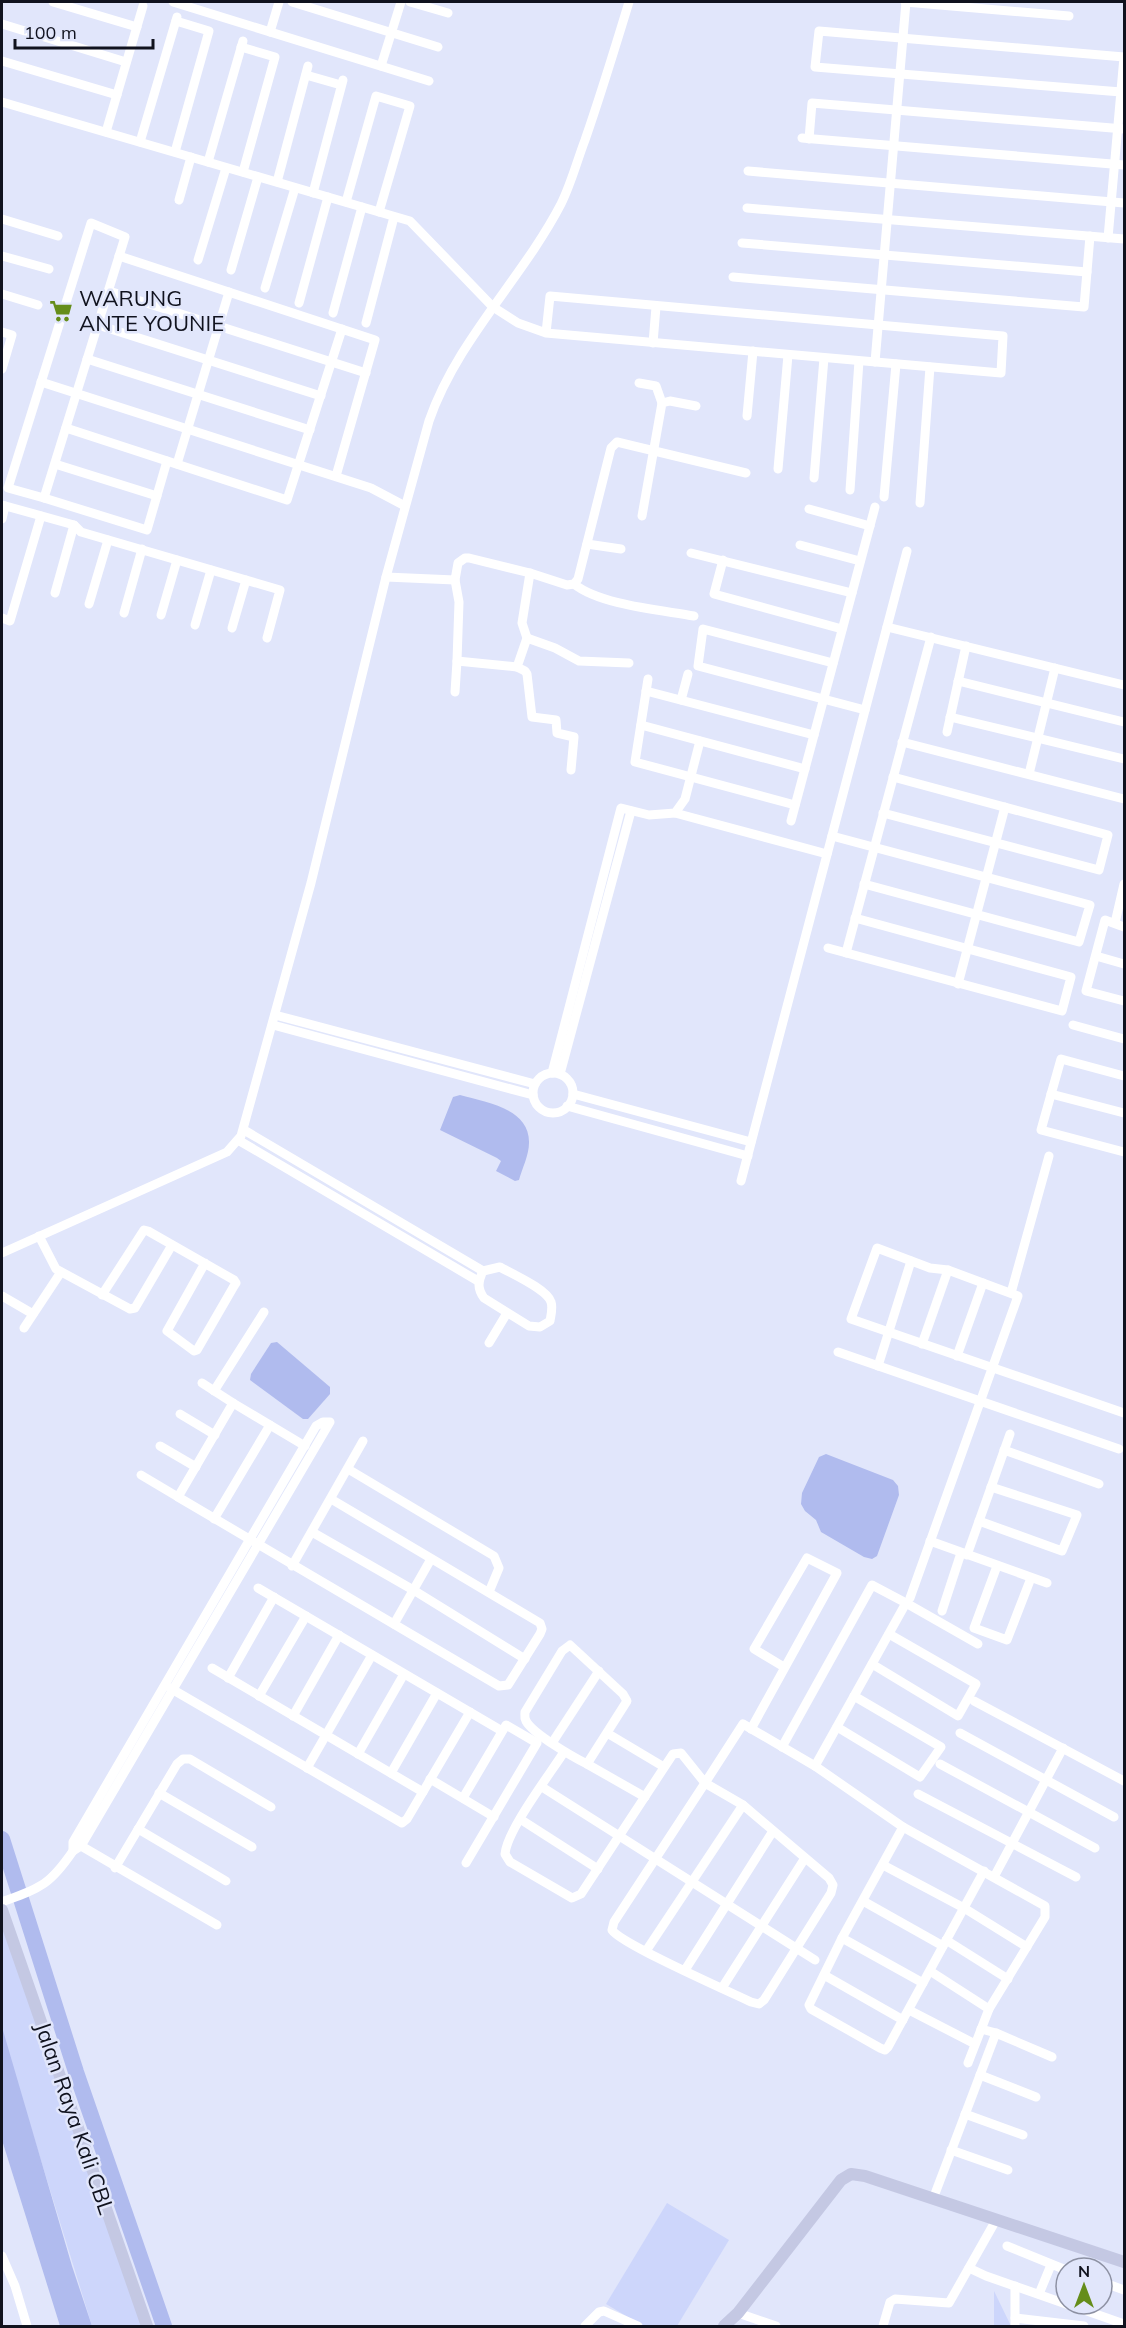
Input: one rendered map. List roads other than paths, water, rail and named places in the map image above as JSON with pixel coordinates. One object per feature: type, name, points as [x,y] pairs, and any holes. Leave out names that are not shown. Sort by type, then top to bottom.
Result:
[{"type":"street","points":[[53,2],[137,27]]},
{"type":"street","points":[[173,2],[429,81]]},
{"type":"street","points":[[270,32],[279,2]]},
{"type":"street","points":[[292,2],[438,47]]},
{"type":"street","points":[[381,66],[401,2]]},
{"type":"street","points":[[410,2],[448,13]]},
{"type":"street","points":[[2,1253],[226,1152],[244,1130],[394,578],[405,506],[435,403],[478,327],[530,256],[562,203],[594,113],[629,2]]},
{"type":"street","points":[[874,362],[906,2],[1069,16]]},
{"type":"street","points":[[106,132],[143,6]]},
{"type":"street","points":[[141,142],[177,18],[209,31],[175,152]]},
{"type":"street","points":[[2,24],[126,62]]},
{"type":"street","points":[[1108,238],[1114,164],[1121,129],[1120,92],[1124,57],[819,31],[815,67],[1120,92]]},
{"type":"street","points":[[208,162],[242,44],[275,57],[243,172]]},
{"type":"street","points":[[2,61],[117,94]]},
{"type":"street","points":[[277,182],[307,71],[342,82],[313,193]]},
{"type":"street","points":[[346,202],[376,96],[410,106],[379,212]]},
{"type":"street","points":[[2,102],[410,221],[493,307],[518,323],[546,333],[1001,373],[1003,336],[550,296],[546,333]]},
{"type":"street","points":[[1121,129],[812,103],[806,138],[1125,165]]},
{"type":"street","points":[[179,200],[191,157]]},
{"type":"street","points":[[198,260],[226,168]]},
{"type":"street","points":[[748,171],[1125,202]]},
{"type":"street","points":[[231,270],[258,177]]},
{"type":"street","points":[[265,288],[295,188]]},
{"type":"street","points":[[299,303],[328,197]]},
{"type":"street","points":[[333,313],[362,207]]},
{"type":"street","points":[[747,207],[1125,239]]},
{"type":"street","points":[[366,323],[394,216]]},
{"type":"street","points":[[2,219],[58,236]]},
{"type":"street","points":[[44,498],[125,237],[91,223],[8,488],[147,530],[167,461]]},
{"type":"street","points":[[734,277],[1084,307],[1090,237]]},
{"type":"street","points":[[742,243],[1087,272]]},
{"type":"street","points":[[2,256],[49,269]]},
{"type":"street","points":[[119,256],[375,340],[336,477]]},
{"type":"street","points":[[109,291],[366,373]]},
{"type":"street","points":[[177,464],[230,292]]},
{"type":"street","points":[[2,294],[38,305]]},
{"type":"street","points":[[653,343],[656,307]]},
{"type":"street","points":[[98,325],[321,396]]},
{"type":"street","points":[[66,428],[287,500],[342,329]]},
{"type":"street","points":[[2,332],[12,334],[2,369]]},
{"type":"street","points":[[747,416],[753,351]]},
{"type":"street","points":[[778,469],[788,354]]},
{"type":"street","points":[[814,478],[824,358]]},
{"type":"street","points":[[87,359],[310,430]]},
{"type":"street","points":[[850,490],[859,361]]},
{"type":"street","points":[[884,497],[896,364]]},
{"type":"street","points":[[920,503],[930,367]]},
{"type":"street","points":[[41,382],[371,488],[405,506]]},
{"type":"street","points":[[639,383],[656,386],[662,403],[642,516]]},
{"type":"street","points":[[662,403],[670,400],[696,406]]},
{"type":"street","points":[[574,584],[578,579],[612,445],[620,442],[655,449],[746,473]]},
{"type":"street","points":[[55,464],[157,496]]},
{"type":"street","points":[[2,519],[3,505],[74,525],[81,532],[280,590],[267,638]]},
{"type":"street","points":[[791,821],[875,507]]},
{"type":"street","points":[[809,509],[870,526]]},
{"type":"street","points":[[2,618],[10,621],[41,516]]},
{"type":"street","points":[[55,593],[74,525]]},
{"type":"street","points":[[89,604],[108,540]]},
{"type":"street","points":[[587,544],[621,549]]},
{"type":"street","points":[[800,544],[860,561]]},
{"type":"street","points":[[124,613],[142,549]]},
{"type":"street","points":[[741,1181],[907,551]]},
{"type":"street","points":[[691,553],[852,593]]},
{"type":"street","points":[[455,692],[459,602],[455,580],[456,567],[465,558],[530,573],[567,585],[574,584],[588,593],[604,598],[694,616]]},
{"type":"street","points":[[161,615],[177,560]]},
{"type":"street","points":[[723,560],[714,594],[842,629]]},
{"type":"street","points":[[195,625],[211,570]]},
{"type":"street","points":[[517,667],[527,638],[522,623],[530,573]]},
{"type":"street","points":[[394,578],[455,580]]},
{"type":"street","points":[[232,628],[246,580]]},
{"type":"street","points":[[887,627],[1125,685]]},
{"type":"street","points":[[832,663],[703,628],[698,666],[865,710]]},
{"type":"street","points":[[846,953],[931,637]]},
{"type":"street","points":[[527,638],[555,648],[579,661],[629,663]]},
{"type":"street","points":[[947,732],[966,646]]},
{"type":"street","points":[[457,662],[517,667],[527,674],[532,717],[556,720],[557,733],[574,737],[572,770]]},
{"type":"street","points":[[1029,774],[1055,668]]},
{"type":"street","points":[[681,700],[688,674]]},
{"type":"street","points":[[648,679],[635,762],[795,805]]},
{"type":"street","points":[[958,681],[1125,722]]},
{"type":"street","points":[[646,691],[814,735]]},
{"type":"street","points":[[950,717],[1125,759]]},
{"type":"street","points":[[641,725],[805,769]]},
{"type":"street","points":[[675,813],[685,800],[700,741]]},
{"type":"street","points":[[902,742],[1125,799]]},
{"type":"street","points":[[883,813],[1099,870],[1108,835],[892,777]]},
{"type":"street","points":[[958,984],[1005,807]]},
{"type":"street","points":[[556,1074],[621,808],[656,815],[675,813],[827,854]]},
{"type":"street","points":[[832,836],[1089,905],[1079,942],[864,884]]},
{"type":"street","points":[[1125,884],[1121,924],[1105,920],[1086,991],[1125,1001]]},
{"type":"street","points":[[828,948],[1062,1011],[1071,977],[855,918]]},
{"type":"street","points":[[1096,956],[1125,964]]},
{"type":"street","points":[[274,1020],[535,1084]]},
{"type":"street","points":[[274,1020],[533,1095]]},
{"type":"street","points":[[1073,1025],[1125,1039]]},
{"type":"street","points":[[1125,1076],[1061,1059],[1041,1130],[1125,1152]]},
{"type":"street","points":[[556,1074],[567,1079],[572,1086],[573,1094],[567,1106],[558,1112],[549,1112],[536,1103],[533,1095],[535,1084],[539,1078],[556,1074]]},
{"type":"street","points":[[573,1094],[751,1142]]},
{"type":"street","points":[[1051,1094],[1125,1113]]},
{"type":"street","points":[[567,1106],[748,1156]]},
{"type":"street","points":[[244,1130],[483,1270],[500,1268],[545,1293],[551,1301],[550,1321],[540,1327],[529,1326],[484,1298],[479,1291],[478,1281],[483,1270]]},
{"type":"street","points":[[238,1140],[478,1281]]},
{"type":"street","points":[[1011,1293],[1049,1156]]},
{"type":"street","points":[[365,1215],[371,1204]]},
{"type":"street","points":[[102,1295],[141,1231],[148,1231],[205,1263],[234,1280],[236,1282],[194,1352],[167,1331],[205,1263]]},
{"type":"street","points":[[39,1236],[56,1269],[130,1309],[135,1308],[172,1245]]},
{"type":"street","points":[[815,1766],[908,1601],[930,1542],[980,1401],[992,1368],[1018,1296],[948,1270],[930,1268],[877,1248],[851,1319],[922,1344],[992,1368],[1125,1413]]},
{"type":"street","points":[[878,1366],[911,1261]]},
{"type":"street","points":[[922,1344],[948,1270]]},
{"type":"street","points":[[24,1328],[61,1272]]},
{"type":"street","points":[[957,1356],[982,1283]]},
{"type":"street","points":[[2,1296],[33,1314]]},
{"type":"street","points":[[214,1391],[264,1311]]},
{"type":"street","points":[[489,1343],[507,1313]]},
{"type":"street","points":[[838,1352],[1119,1449]]},
{"type":"street","points":[[202,1383],[305,1446]]},
{"type":"street","points":[[178,1497],[233,1403]]},
{"type":"street","points":[[180,1414],[215,1435]]},
{"type":"street","points":[[2,1902],[49,1882],[76,1846],[253,1543],[316,1426],[323,1422],[330,1422],[253,1543]]},
{"type":"street","points":[[214,1519],[270,1425]]},
{"type":"street","points":[[942,1611],[979,1521],[1010,1434]]},
{"type":"street","points":[[292,1566],[363,1442]]},
{"type":"street","points":[[160,1446],[196,1467]]},
{"type":"street","points":[[1004,1450],[1099,1484]]},
{"type":"street","points":[[348,1469],[494,1556],[499,1568],[489,1592]]},
{"type":"street","points":[[141,1475],[292,1566],[502,1687],[511,1682],[540,1634],[542,1629],[540,1623],[331,1499]]},
{"type":"street","points":[[979,1521],[1062,1551],[1077,1515],[991,1487]]},
{"type":"street","points":[[312,1532],[415,1591],[525,1659]]},
{"type":"street","points":[[930,1542],[1047,1583]]},
{"type":"street","points":[[751,1729],[837,1573],[807,1558],[754,1649],[784,1666]]},
{"type":"street","points":[[394,1624],[432,1559]]},
{"type":"street","points":[[997,1566],[974,1628],[1007,1640],[1031,1578]]},
{"type":"street","points":[[782,1747],[872,1585],[908,1601],[978,1644]]},
{"type":"street","points":[[258,1588],[502,1731]]},
{"type":"street","points":[[228,1678],[274,1597]]},
{"type":"street","points":[[259,1696],[306,1616]]},
{"type":"street","points":[[872,1664],[958,1716],[976,1684],[889,1634]]},
{"type":"street","points":[[293,1716],[339,1635]]},
{"type":"street","points":[[586,1764],[627,1701],[623,1694],[573,1646],[567,1646],[561,1651],[525,1712],[529,1724],[564,1752],[645,1797]]},
{"type":"street","points":[[306,1768],[372,1655]]},
{"type":"street","points":[[212,1668],[423,1792]]},
{"type":"street","points":[[552,1743],[599,1671]]},
{"type":"street","points":[[358,1754],[404,1674]]},
{"type":"street","points":[[169,1688],[399,1822],[407,1819],[470,1712]]},
{"type":"street","points":[[391,1773],[436,1693]]},
{"type":"street","points":[[837,1727],[920,1777],[941,1747],[854,1696]]},
{"type":"street","points":[[974,1701],[1125,1781]]},
{"type":"street","points":[[564,1752],[520,1820],[505,1850],[506,1858],[510,1862],[572,1898],[581,1894],[664,1767],[673,1754],[678,1752],[705,1783],[743,1804],[829,1878],[833,1888],[761,2003],[755,2004],[618,1937],[612,1930],[614,1922],[705,1783],[743,1724],[815,1766],[903,1827],[1045,1906],[1045,1917],[989,2009],[968,2063]]},
{"type":"street","points":[[463,1798],[506,1725],[537,1743],[466,1863]]},
{"type":"street","points":[[607,1732],[664,1767]]},
{"type":"street","points":[[960,1733],[1114,1817]]},
{"type":"street","points":[[994,1877],[1062,1748]]},
{"type":"street","points":[[115,1868],[177,1764],[186,1758],[271,1807]]},
{"type":"street","points":[[940,1764],[1095,1848]]},
{"type":"street","points":[[430,1779],[494,1816]]},
{"type":"street","points":[[542,1787],[814,1960]]},
{"type":"street","points":[[159,1793],[252,1847]]},
{"type":"street","points":[[918,1794],[1076,1877]]},
{"type":"street","points":[[646,1951],[743,1804]]},
{"type":"street","points":[[520,1820],[598,1869]]},
{"type":"street","points":[[903,1827],[842,1938],[809,2005],[811,2009],[885,2050],[984,1871]]},
{"type":"street","points":[[138,1829],[226,1881]]},
{"type":"street","points":[[685,1970],[773,1831]]},
{"type":"street","points":[[76,1846],[217,1925]]},
{"type":"street","points":[[722,1988],[805,1858]]},
{"type":"street","points":[[883,1865],[964,1908],[1027,1947]]},
{"type":"street","points":[[863,1901],[1008,1978]]},
{"type":"street","name":"Jalan Raya Kali CBL","points":[[2,1910],[147,2326]]},
{"type":"street","points":[[842,1938],[923,1983]]},
{"type":"street","points":[[930,1971],[989,2009]]},
{"type":"street","points":[[824,1975],[903,2020]]},
{"type":"street","points":[[909,2010],[975,2044]]},
{"type":"street","points":[[981,2029],[1052,2057]]},
{"type":"street","points":[[933,2199],[996,2033]]},
{"type":"street","points":[[980,2075],[1036,2097]]},
{"type":"street","points":[[965,2114],[1023,2135]]},
{"type":"street","points":[[951,2150],[1008,2170]]},
{"type":"street","points":[[724,2326],[738,2313],[845,2176],[857,2174],[1125,2262]]},
{"type":"street","points":[[883,2326],[890,2302],[895,2299],[949,2303],[996,2220]]},
{"type":"street","points":[[1007,2246],[1054,2266]]},
{"type":"street","points":[[2,2256],[15,2286],[27,2326]]},
{"type":"street","points":[[1039,2294],[1051,2265]]},
{"type":"street","points":[[969,2268],[1054,2299]]},
{"type":"street","points":[[1015,2286],[1015,2322],[1084,2326]]},
{"type":"street","points":[[585,2326],[599,2312],[604,2311],[638,2326]]},
{"type":"street","points":[[738,2313],[776,2326]]},
{"type":"street","points":[[1102,2316],[1125,2324]]},
{"type":"waterway","points":[[2,1839],[76,2072],[164,2326]]},
{"type":"place","name":"WARUNG ANTE YOUNIE","points":[[61,311]]}]
